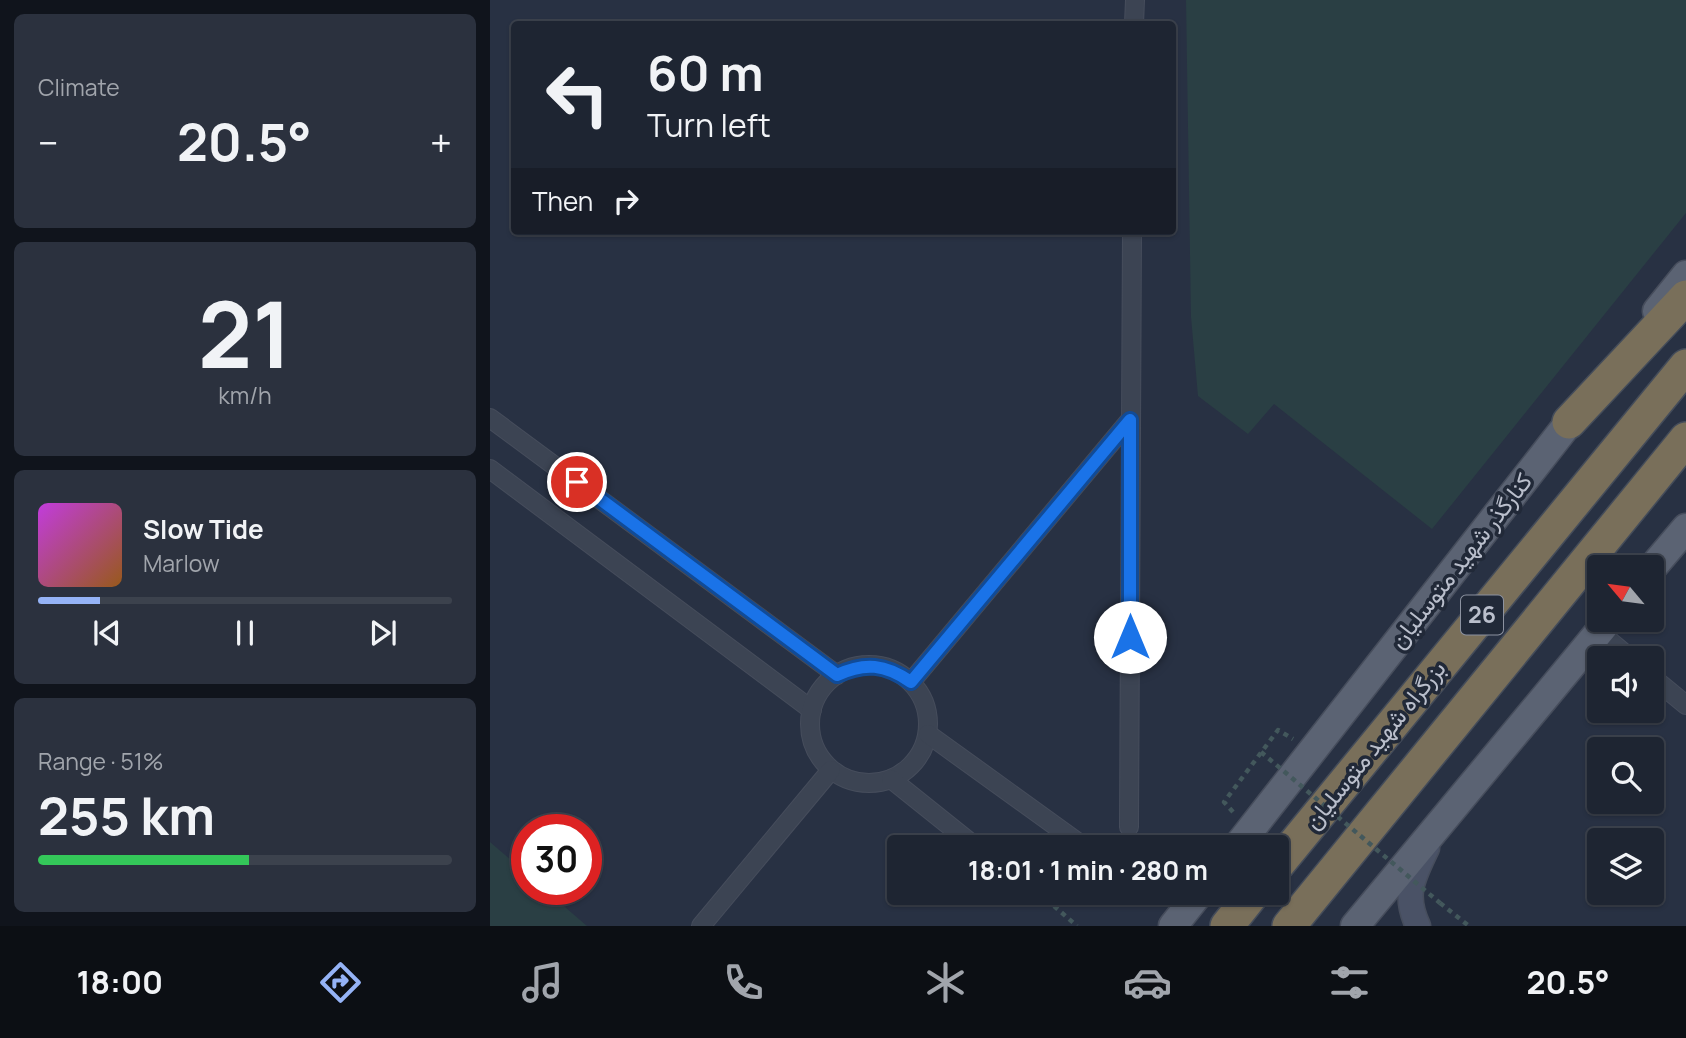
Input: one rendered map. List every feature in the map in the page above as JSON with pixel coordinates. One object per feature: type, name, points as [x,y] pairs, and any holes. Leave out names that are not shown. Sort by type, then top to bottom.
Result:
[{"type":"highway","points":[[1569,422],[1686,297]]},
{"type":"highway","name":"بزرگراه شهید متوسلیان","points":[[1289,851],[1686,366]]},
{"type":"highway","name":"بزرگراه شهید متوسلیان","points":[[1289,926],[1686,439]]},
{"type":"highway","points":[[1227,926],[1244,905]]},
{"type":"main road","name":"کنارگذر شهید متوسلیان","points":[[1246,835],[1686,275]]},
{"type":"main road","points":[[1663,555],[1686,528]]},
{"type":"main road","points":[[1355,926],[1599,632]]},
{"type":"main road","points":[[1418,926],[1410,910],[1410,884],[1438,823]]},
{"type":"main road","points":[[1173,926],[1190,905]]},
{"type":"street","points":[[1134,21],[1135,0]]},
{"type":"street","points":[[1129,827],[1132,235]]},
{"type":"street","points":[[490,418],[837,675]]},
{"type":"street","points":[[911,682],[1130,420]]},
{"type":"street","points":[[490,468],[812,710]]},
{"type":"street","points":[[1609,632],[1620,646]]},
{"type":"street","points":[[875,665],[894,670],[911,682],[922,697],[928,715],[928,734],[921,753],[908,769],[891,779],[875,783],[860,783],[831,770],[813,743],[812,710],[821,691],[837,675],[855,667],[875,665]]},
{"type":"street","points":[[1664,687],[1686,705]]},
{"type":"street","points":[[928,734],[1068,835]]},
{"type":"street","points":[[701,926],[831,770]]},
{"type":"street","points":[[891,779],[961,835]]},
{"type":"path","points":[[1224,802],[1278,730]]},
{"type":"path","points":[[1261,752],[1469,926]]},
{"type":"path","points":[[1053,905],[1077,926]]},
{"type":"green space","points":[[1186,0],[1686,0],[1686,213],[1432,529],[1274,404],[1248,434],[1198,396],[1191,317]]},
{"type":"green space","points":[[490,842],[511,860],[511,905],[563,905],[587,926],[490,926]]},
{"type":"route","points":[[577,482],[837,675],[855,667],[875,665],[894,670],[911,682],[1130,420],[1130,637]]}]
